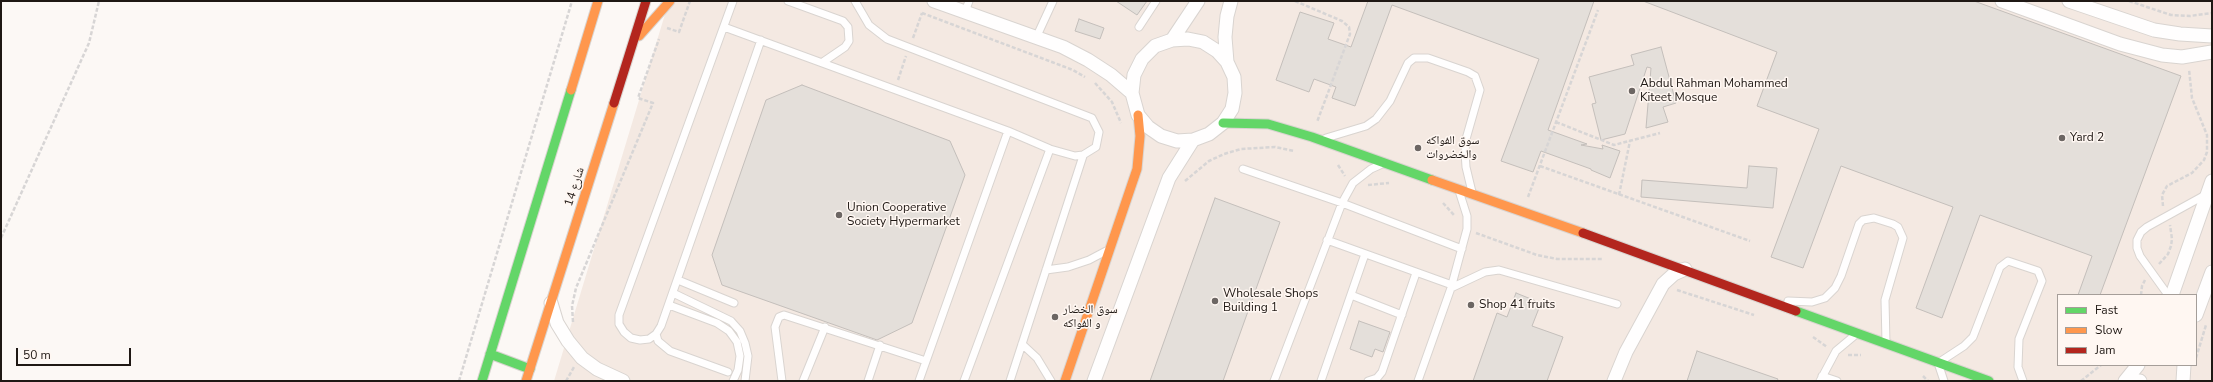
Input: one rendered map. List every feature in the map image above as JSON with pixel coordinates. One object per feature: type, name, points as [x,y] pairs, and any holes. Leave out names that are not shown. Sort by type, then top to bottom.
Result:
[{"type":"street","points":[[482,381],[598,1]]},
{"type":"street","name":"شارع 14","points":[[526,381],[646,1]]},
{"type":"street","points":[[634,41],[670,1]]},
{"type":"street","points":[[934,1],[967,7],[1036,38],[1063,47],[1088,60],[1111,75],[1132,93]]},
{"type":"street","points":[[1172,40],[1198,1]]},
{"type":"street","points":[[1227,62],[1225,37],[1227,16],[1231,1]]},
{"type":"street","points":[[2002,1],[2128,46],[2162,55],[2189,56],[2212,52]]},
{"type":"street","points":[[2068,1],[2154,30],[2180,34],[2212,36]]},
{"type":"street","points":[[1065,381],[1137,169],[1140,136],[1138,115],[1132,93],[1134,75],[1142,59],[1155,46],[1172,40],[1188,38],[1204,42],[1217,50],[1227,62],[1234,77],[1235,93],[1232,109],[1223,123],[1209,134],[1193,140],[1177,141],[1161,136],[1148,127],[1138,115]]},
{"type":"street","points":[[1223,123],[1268,124],[1316,138],[1472,195],[1685,269],[1856,334],[1989,381]]},
{"type":"street","points":[[1094,381],[1169,178],[1193,140]]},
{"type":"street","points":[[2172,294],[2212,181]]},
{"type":"street","points":[[1614,381],[1626,352],[1663,284],[1674,274],[1685,269]]},
{"type":"street","points":[[2202,317],[2212,272]]},
{"type":"street","points":[[551,303],[561,329],[568,342],[582,358],[597,369],[623,381]]},
{"type":"street","points":[[490,354],[530,368]]},
{"type":"street","points":[[2125,381],[2137,366]]},
{"type":"street","points":[[2183,381],[2184,366]]},
{"type":"lane","points":[[733,1],[619,315],[622,328],[631,338],[640,340],[648,339],[656,334],[669,305],[761,40]]},
{"type":"lane","points":[[788,1],[843,21],[848,27],[849,41],[845,47],[823,62]]},
{"type":"lane","points":[[724,27],[1008,131],[1050,149],[1076,156],[1083,156],[1090,152],[1099,139],[1097,124],[1092,118],[887,39],[868,25],[855,1]]},
{"type":"lane","points":[[1036,38],[1053,1]]},
{"type":"lane","points":[[1139,27],[1156,1]]},
{"type":"lane","points":[[1316,138],[1366,126],[1376,119],[1384,111],[1408,63],[1421,56],[1468,72],[1474,76],[1479,83],[1480,90],[1466,138],[1466,167],[1472,195]]},
{"type":"lane","points":[[919,381],[1008,131]]},
{"type":"lane","points":[[964,381],[1050,149]]},
{"type":"lane","points":[[1010,381],[1083,156]]},
{"type":"lane","points":[[1274,381],[1342,203],[1353,183],[1371,169],[1384,163]]},
{"type":"lane","points":[[1243,169],[1342,203],[1462,249]]},
{"type":"lane","points":[[1418,381],[1451,287],[1467,229],[1464,203],[1459,190]]},
{"type":"lane","points":[[2167,294],[2140,256],[2137,248],[2137,240],[2141,232],[2207,194]]},
{"type":"lane","points":[[1768,300],[1812,302],[1824,298],[1835,288],[1841,276],[1859,224],[1868,218],[1893,224],[1898,227],[1903,238],[1885,300],[1886,345]]},
{"type":"lane","points":[[1327,240],[1451,287],[1485,272],[1499,270],[1617,304]]},
{"type":"lane","points":[[1046,270],[1068,267],[1089,260],[1112,246]]},
{"type":"lane","points":[[1321,381],[1365,254]]},
{"type":"lane","points":[[1944,381],[1938,363],[1964,346],[1973,337],[2000,267],[2003,263],[2013,262],[2038,271],[2042,280],[2019,339],[2018,366],[2023,381]]},
{"type":"lane","points":[[1368,381],[1377,378],[1382,372],[1416,273]]},
{"type":"lane","points":[[678,280],[734,303]]},
{"type":"lane","points":[[673,293],[724,318],[740,331],[748,356],[745,381]]},
{"type":"lane","points":[[1351,295],[1402,315]]},
{"type":"lane","points":[[669,305],[717,323],[728,331],[736,342],[740,356],[738,370],[733,381]]},
{"type":"lane","points":[[782,381],[776,327],[779,317],[789,316],[926,361]]},
{"type":"lane","points":[[803,381],[825,327]]},
{"type":"lane","points":[[656,334],[658,341],[670,351],[728,372]]},
{"type":"lane","points":[[1837,381],[1821,378],[1836,351],[1856,334]]},
{"type":"lane","points":[[1022,344],[1036,358],[1051,381]]},
{"type":"lane","points":[[868,381],[880,345]]},
{"type":"path","points":[[1,238],[89,43],[99,1]]},
{"type":"path","points":[[459,381],[572,1]]},
{"type":"path","points":[[664,27],[678,32],[690,1]]},
{"type":"path","points":[[1295,1],[1342,22],[1349,27],[1350,34],[1316,138]]},
{"type":"path","points":[[2129,1],[2171,15],[2190,16],[2212,13]]},
{"type":"path","points":[[1523,212],[1598,10]]},
{"type":"path","points":[[574,324],[572,306],[576,288],[653,103],[638,98],[662,34]]},
{"type":"path","points":[[2141,294],[2142,286],[2151,272],[2164,258],[2171,246],[2172,231],[2162,201],[2163,190],[2171,182],[2192,173],[2204,160],[2207,152],[2207,135],[2192,98],[2189,56]]},
{"type":"path","points":[[1556,122],[1614,145],[1660,133]]},
{"type":"path","points":[[1619,195],[1630,141]]},
{"type":"path","points":[[1180,186],[1195,171],[1209,161],[1224,154],[1241,149],[1275,147],[1300,152]]},
{"type":"path","points":[[1334,161],[1347,179],[1358,185],[1396,183]]},
{"type":"path","points":[[1540,166],[1750,241]]},
{"type":"path","points":[[1439,199],[1467,229],[1538,255],[1557,259],[1610,260]]},
{"type":"path","points":[[1663,284],[1756,316]]},
{"type":"path","points":[[2197,351],[2202,317]]},
{"type":"path","points":[[1808,334],[1836,351],[1849,355],[1867,355]]},
{"type":"path","points":[[566,381],[574,366],[582,358]]},
{"type":"path","points":[[2081,381],[2100,366]]},
{"type":"path","points":[[1919,373],[1928,381]]},
{"type":"shaded area","name":"سوق الفواكه والخضروات","points":[[669,1],[2212,1],[2212,381],[554,381]]},
{"type":"building","points":[[1116,1],[1147,1],[1137,15]]},
{"type":"building","points":[[1368,1],[1594,1],[1548,130],[1587,144],[1581,145],[1603,149],[1602,145],[1620,151],[1610,178],[1591,169],[1541,151],[1533,172],[1501,161],[1539,59],[1392,5],[1355,106],[1332,98],[1336,87],[1314,79],[1309,92],[1276,80],[1300,12],[1334,23],[1328,39],[1351,47]]},
{"type":"building","name":"Yard 2","points":[[1643,1],[1974,1],[2181,76],[2100,294],[2078,294],[2092,256],[1980,215],[1942,318],[1916,308],[1953,207],[1841,166],[1803,268],[1771,257],[1819,129],[1757,106],[1777,52]]},
{"type":"building","points":[[1079,19],[1104,28],[1100,39],[1075,31]]},
{"type":"building","name":"Abdul Rahman Mohammed Kiteet Mosque","points":[[1661,47],[1676,103],[1663,107],[1668,122],[1646,128],[1651,68],[1647,67],[1625,134],[1601,140],[1592,104],[1596,103],[1589,77],[1634,65],[1631,55]]},
{"type":"building","name":"Union Cooperative Society Hypermarket","points":[[802,85],[950,141],[965,175],[912,323],[877,340],[722,285],[712,255],[766,100]]},
{"type":"building","points":[[1749,166],[1777,168],[1773,208],[1641,197],[1642,180],[1747,188]]},
{"type":"building","name":"Wholesale Shops Building 1","points":[[1215,198],[1280,222],[1223,381],[1150,381]]},
{"type":"building","points":[[1516,293],[1541,303],[1532,326],[1563,337],[1547,381],[1473,381],[1497,313],[1507,317]]},
{"type":"building","points":[[1359,321],[1390,332],[1383,352],[1375,349],[1372,357],[1350,349]]},
{"type":"building","points":[[1697,351],[1778,379],[1777,381],[1687,381]]},
{"type":"traffic: fast","points":[[482,381],[571,90]]},
{"type":"traffic: fast","points":[[1223,123],[1268,124],[1312,137],[1432,180]]},
{"type":"traffic: fast","points":[[1796,311],[1989,381]]},
{"type":"traffic: fast","points":[[490,354],[530,369]]},
{"type":"traffic: slow","points":[[571,90],[598,1]]},
{"type":"traffic: slow","points":[[639,36],[670,1]]},
{"type":"traffic: slow","points":[[526,381],[614,103]]},
{"type":"traffic: slow","points":[[1065,381],[1137,169],[1140,136],[1138,115]]},
{"type":"traffic: slow","points":[[1432,180],[1583,233]]},
{"type":"traffic: jam","points":[[614,103],[646,1]]},
{"type":"traffic: jam","points":[[1583,233],[1796,311]]},
{"type":"place","name":"Abdul Rahman Mohammed Kiteet Mosque","points":[[1632,91]]},
{"type":"place","name":"Yard 2","points":[[2062,138]]},
{"type":"place","name":"سوق الفواكه والخضروات","points":[[1418,148]]},
{"type":"place","name":"Union Cooperative Society Hypermarket","points":[[839,215]]},
{"type":"place","name":"Wholesale Shops Building 1","points":[[1215,301]]},
{"type":"place","name":"Shop 41 fruits","points":[[1471,305]]},
{"type":"place","name":"سوق الخضار و الفواكه","points":[[1055,317]]}]
